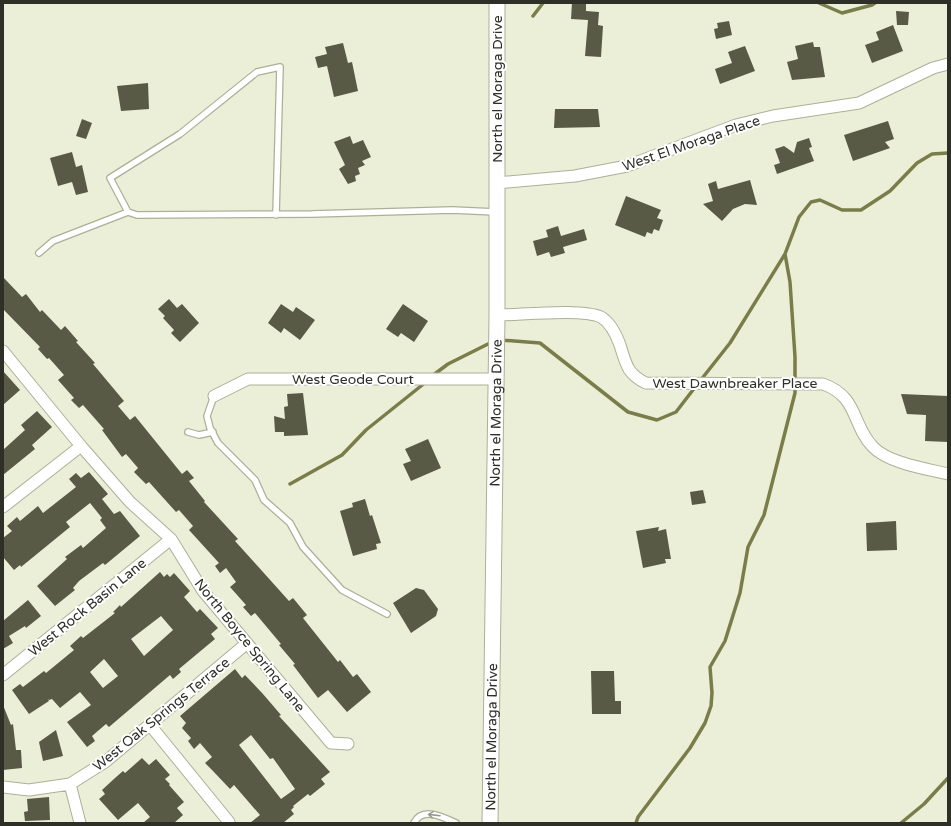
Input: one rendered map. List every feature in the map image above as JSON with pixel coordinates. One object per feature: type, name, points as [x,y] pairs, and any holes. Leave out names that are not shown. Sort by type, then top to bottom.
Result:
[{"type":"street","name":"North el Moraga Drive","points":[[490,823],[496,379],[497,3]]},
{"type":"street","name":"West El Moraga Place","points":[[496,183],[575,176],[627,166],[736,125],[773,116],[859,103],[933,68],[948,64]]},
{"type":"street","name":"West Dawnbreaker Place","points":[[496,315],[573,312],[601,317],[610,325],[617,336],[628,370],[635,378],[646,383],[824,384],[835,388],[844,395],[865,436],[873,448],[886,456],[900,461],[948,474]]},
{"type":"street","name":"North Boyce Spring Lane","points":[[3,351],[81,446],[130,502],[171,539],[203,591],[246,644],[331,743],[348,744]]},
{"type":"street","name":"West Geode Court","points":[[214,396],[248,379],[496,379]]},
{"type":"street","points":[[3,507],[81,446]]},
{"type":"street","name":"West Rock Basin Lane","points":[[3,675],[171,539]]},
{"type":"street","name":"West Oak Springs Terrace","points":[[3,787],[29,790],[70,784],[105,762],[246,644]]},
{"type":"street","points":[[150,725],[230,822]]},
{"type":"street","points":[[70,784],[80,823]]},
{"type":"lane","points":[[128,212],[110,178],[180,134],[257,72],[280,67],[276,214]]},
{"type":"lane","points":[[39,253],[53,242],[128,212],[137,215],[276,214],[452,210],[496,212]]},
{"type":"lane","points":[[214,396],[207,416],[218,443],[255,480],[264,500],[290,523],[303,547],[342,590],[386,614]]},
{"type":"lane","points":[[188,432],[199,435],[213,432]]},
{"type":"lane","points":[[414,823],[416,818],[424,814],[441,816],[456,823]]},
{"type":"building","points":[[572,3],[586,3],[586,11],[599,12],[598,25],[603,26],[601,57],[585,56],[588,20],[571,19]]},
{"type":"building","points":[[896,11],[909,12],[908,25],[897,25]]},
{"type":"building","points":[[729,21],[732,35],[716,39],[714,29],[718,28],[717,23]]},
{"type":"building","points":[[893,25],[903,51],[872,63],[865,45],[879,40],[876,32]]},
{"type":"building","points":[[813,42],[814,47],[820,47],[825,77],[792,80],[787,62],[798,59],[795,46]]},
{"type":"building","points":[[343,43],[348,63],[352,62],[358,91],[334,97],[327,66],[318,68],[315,57],[327,54],[325,47]]},
{"type":"building","points":[[745,46],[755,71],[720,84],[715,69],[732,63],[728,52]]},
{"type":"building","points":[[148,83],[149,109],[121,111],[117,86]]},
{"type":"building","points":[[555,109],[598,109],[600,127],[554,128]]},
{"type":"building","points":[[82,119],[92,123],[86,139],[76,136]]},
{"type":"building","points":[[888,121],[894,139],[885,142],[890,148],[853,161],[844,135]]},
{"type":"building","points":[[350,136],[353,144],[363,140],[371,157],[362,161],[365,165],[358,168],[360,174],[355,176],[356,181],[348,184],[339,169],[345,165],[334,142]]},
{"type":"building","points":[[809,138],[812,147],[809,148],[814,161],[777,174],[774,165],[780,163],[775,149],[784,146],[794,153],[797,142]]},
{"type":"building","points":[[72,152],[76,167],[82,165],[88,192],[76,195],[72,182],[58,186],[50,158]]},
{"type":"building","points":[[750,180],[757,205],[745,204],[733,209],[722,221],[703,204],[713,201],[708,184],[716,181],[718,189]]},
{"type":"building","points":[[626,196],[661,210],[657,218],[663,220],[659,231],[654,229],[652,234],[647,232],[645,237],[615,225]]},
{"type":"building","points":[[558,226],[561,236],[584,229],[587,240],[563,247],[565,253],[551,257],[549,252],[537,256],[533,241],[548,237],[546,230]]},
{"type":"building","points":[[3,277],[22,297],[26,294],[40,312],[42,310],[61,330],[65,326],[78,341],[76,342],[95,363],[93,364],[124,401],[118,406],[130,420],[135,416],[182,474],[187,470],[194,478],[189,481],[205,501],[204,502],[238,539],[235,541],[289,601],[293,598],[307,615],[303,618],[338,662],[340,660],[353,677],[357,674],[371,692],[347,712],[328,690],[318,698],[293,665],[295,664],[279,645],[281,644],[255,613],[251,616],[243,607],[246,605],[230,587],[236,582],[226,568],[220,573],[215,566],[219,563],[189,530],[193,526],[179,510],[176,512],[149,482],[146,484],[134,472],[138,468],[126,454],[122,457],[102,430],[104,429],[83,405],[79,408],[71,400],[74,398],[58,380],[64,375],[49,358],[47,359],[38,349],[40,347],[3,309]]},
{"type":"building","points":[[169,299],[177,308],[182,304],[199,323],[180,342],[171,333],[174,330],[163,318],[165,316],[158,309]]},
{"type":"building","points":[[281,304],[293,312],[296,307],[315,320],[300,340],[284,328],[281,333],[268,323]]},
{"type":"building","points":[[403,304],[428,321],[414,342],[401,333],[398,337],[386,329]]},
{"type":"building","points":[[3,371],[20,390],[3,405]]},
{"type":"building","points":[[303,393],[308,435],[284,436],[284,432],[275,432],[274,416],[285,419],[284,407],[288,406],[287,394]]},
{"type":"building","points":[[901,394],[948,396],[948,442],[925,441],[926,415],[907,414]]},
{"type":"building","points":[[37,411],[52,427],[32,445],[35,449],[3,475],[3,450],[25,430],[21,425]]},
{"type":"building","points":[[428,439],[441,468],[411,481],[403,464],[411,461],[405,449]]},
{"type":"building","points":[[89,472],[108,494],[102,499],[114,514],[120,511],[140,536],[105,565],[103,563],[79,581],[73,588],[75,590],[55,606],[37,586],[67,559],[65,557],[81,545],[83,548],[106,528],[100,520],[102,518],[90,503],[66,522],[70,527],[21,567],[20,565],[14,570],[3,557],[3,538],[12,531],[7,526],[17,517],[20,521],[38,506],[43,513],[76,487],[69,479],[76,473],[81,478]]},
{"type":"building","points":[[703,490],[706,503],[692,505],[690,492]]},
{"type":"building","points":[[365,499],[381,543],[376,544],[377,549],[353,556],[340,511],[353,507],[352,503]]},
{"type":"building","points":[[896,521],[897,550],[867,551],[866,523]]},
{"type":"building","points":[[659,527],[658,531],[666,529],[671,559],[665,559],[666,563],[643,568],[636,531]]},
{"type":"building","points":[[160,572],[164,577],[167,574],[170,577],[174,573],[190,591],[184,597],[197,612],[200,609],[218,628],[211,634],[215,639],[179,669],[181,672],[173,679],[170,675],[109,727],[106,724],[92,736],[95,741],[87,747],[67,722],[91,705],[80,692],[60,708],[52,699],[48,699],[49,701],[29,714],[12,690],[20,684],[23,687],[44,671],[46,673],[74,650],[70,646],[81,636],[83,638],[115,613],[113,612],[120,605],[121,607]],"holes":[[[161,616],[173,630],[144,656],[131,639]],[[104,659],[118,676],[103,688],[90,672]]]},
{"type":"building","points":[[416,588],[424,590],[438,609],[436,616],[411,633],[393,603]]},
{"type":"building","points":[[28,600],[41,616],[26,628],[25,626],[9,636],[13,643],[3,649],[3,621]]},
{"type":"building","points":[[235,669],[242,678],[245,675],[263,694],[281,715],[279,716],[330,772],[321,779],[325,784],[310,796],[308,794],[293,806],[294,807],[291,810],[294,814],[283,823],[250,823],[260,815],[234,785],[230,789],[205,763],[212,757],[200,743],[194,749],[188,741],[191,738],[182,728],[186,723],[180,716]],"holes":[[[251,735],[270,759],[273,758],[295,789],[281,799],[239,745]]]},
{"type":"building","points":[[591,671],[614,671],[615,701],[621,701],[621,714],[592,714]]},
{"type":"building","points":[[3,705],[11,725],[13,724],[16,750],[21,750],[22,768],[3,770]]},
{"type":"building","points":[[56,730],[63,756],[43,761],[39,742]]},
{"type":"building","points":[[142,758],[149,765],[156,759],[170,775],[165,779],[184,802],[177,808],[183,815],[174,823],[143,823],[150,817],[138,803],[118,820],[99,799],[105,794],[102,790],[123,771],[125,773]]},
{"type":"building","points":[[49,797],[50,820],[25,821],[24,812],[28,811],[27,799]]},
{"type":"waterway","points":[[533,16],[543,3]]},
{"type":"waterway","points":[[819,3],[842,13],[875,3]]},
{"type":"waterway","points":[[636,823],[638,817],[690,748],[705,723],[711,706],[712,693],[710,667],[725,641],[740,593],[748,547],[764,515],[795,393],[795,357],[790,282],[785,254],[799,217],[811,202],[820,200],[842,210],[861,210],[890,191],[917,163],[932,154],[948,153]]},
{"type":"waterway","points":[[700,381],[730,343],[785,254]]},
{"type":"waterway","points":[[500,340],[540,343],[628,412],[657,420],[676,412],[696,386]]},
{"type":"waterway","points":[[432,376],[448,364],[492,342]]},
{"type":"waterway","points":[[290,484],[342,455],[366,430],[426,382]]},
{"type":"waterway","points":[[901,823],[924,804],[948,778]]}]
